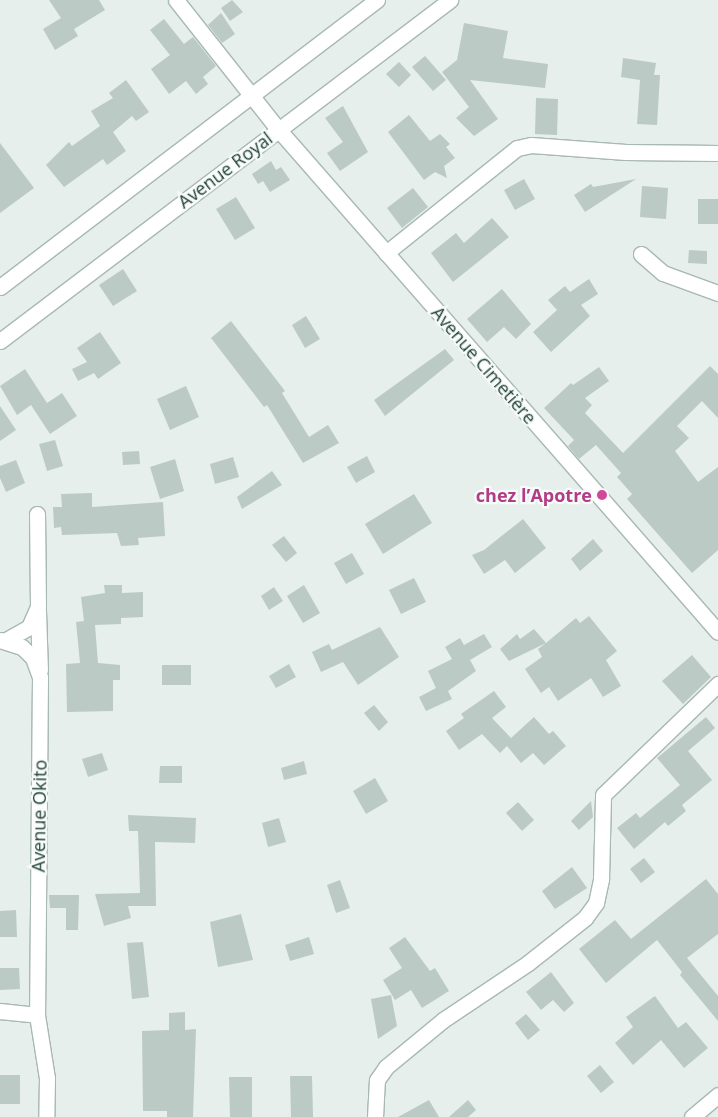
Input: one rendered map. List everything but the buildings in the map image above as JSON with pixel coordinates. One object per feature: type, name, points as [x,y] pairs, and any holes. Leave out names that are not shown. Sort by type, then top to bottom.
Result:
[{"type":"street","name":"Avenue Cimetière","points":[[176,0],[278,129],[718,632]]},
{"type":"street","points":[[0,287],[377,0]]},
{"type":"street","name":"Avenue Royal","points":[[0,341],[450,0]]},
{"type":"street","points":[[386,253],[517,148],[531,145],[626,152],[718,153]]},
{"type":"street","points":[[641,254],[663,274],[718,293]]},
{"type":"street","points":[[37,514],[40,677]]},
{"type":"street","points":[[3,640],[19,635],[29,627],[38,607]]},
{"type":"street","name":"Avenue Okito","points":[[3,640],[22,647],[33,658],[40,677],[37,1015],[47,1078],[46,1117]]},
{"type":"street","points":[[375,1117],[377,1080],[386,1066],[443,1020],[528,963],[585,918],[596,903],[601,879],[603,795],[718,684]]},
{"type":"street","points":[[0,1011],[37,1015]]},
{"type":"street","points":[[692,1117],[718,1095]]},
{"type":"place","name":"chez l’Apotre","points":[[602,495]]}]
